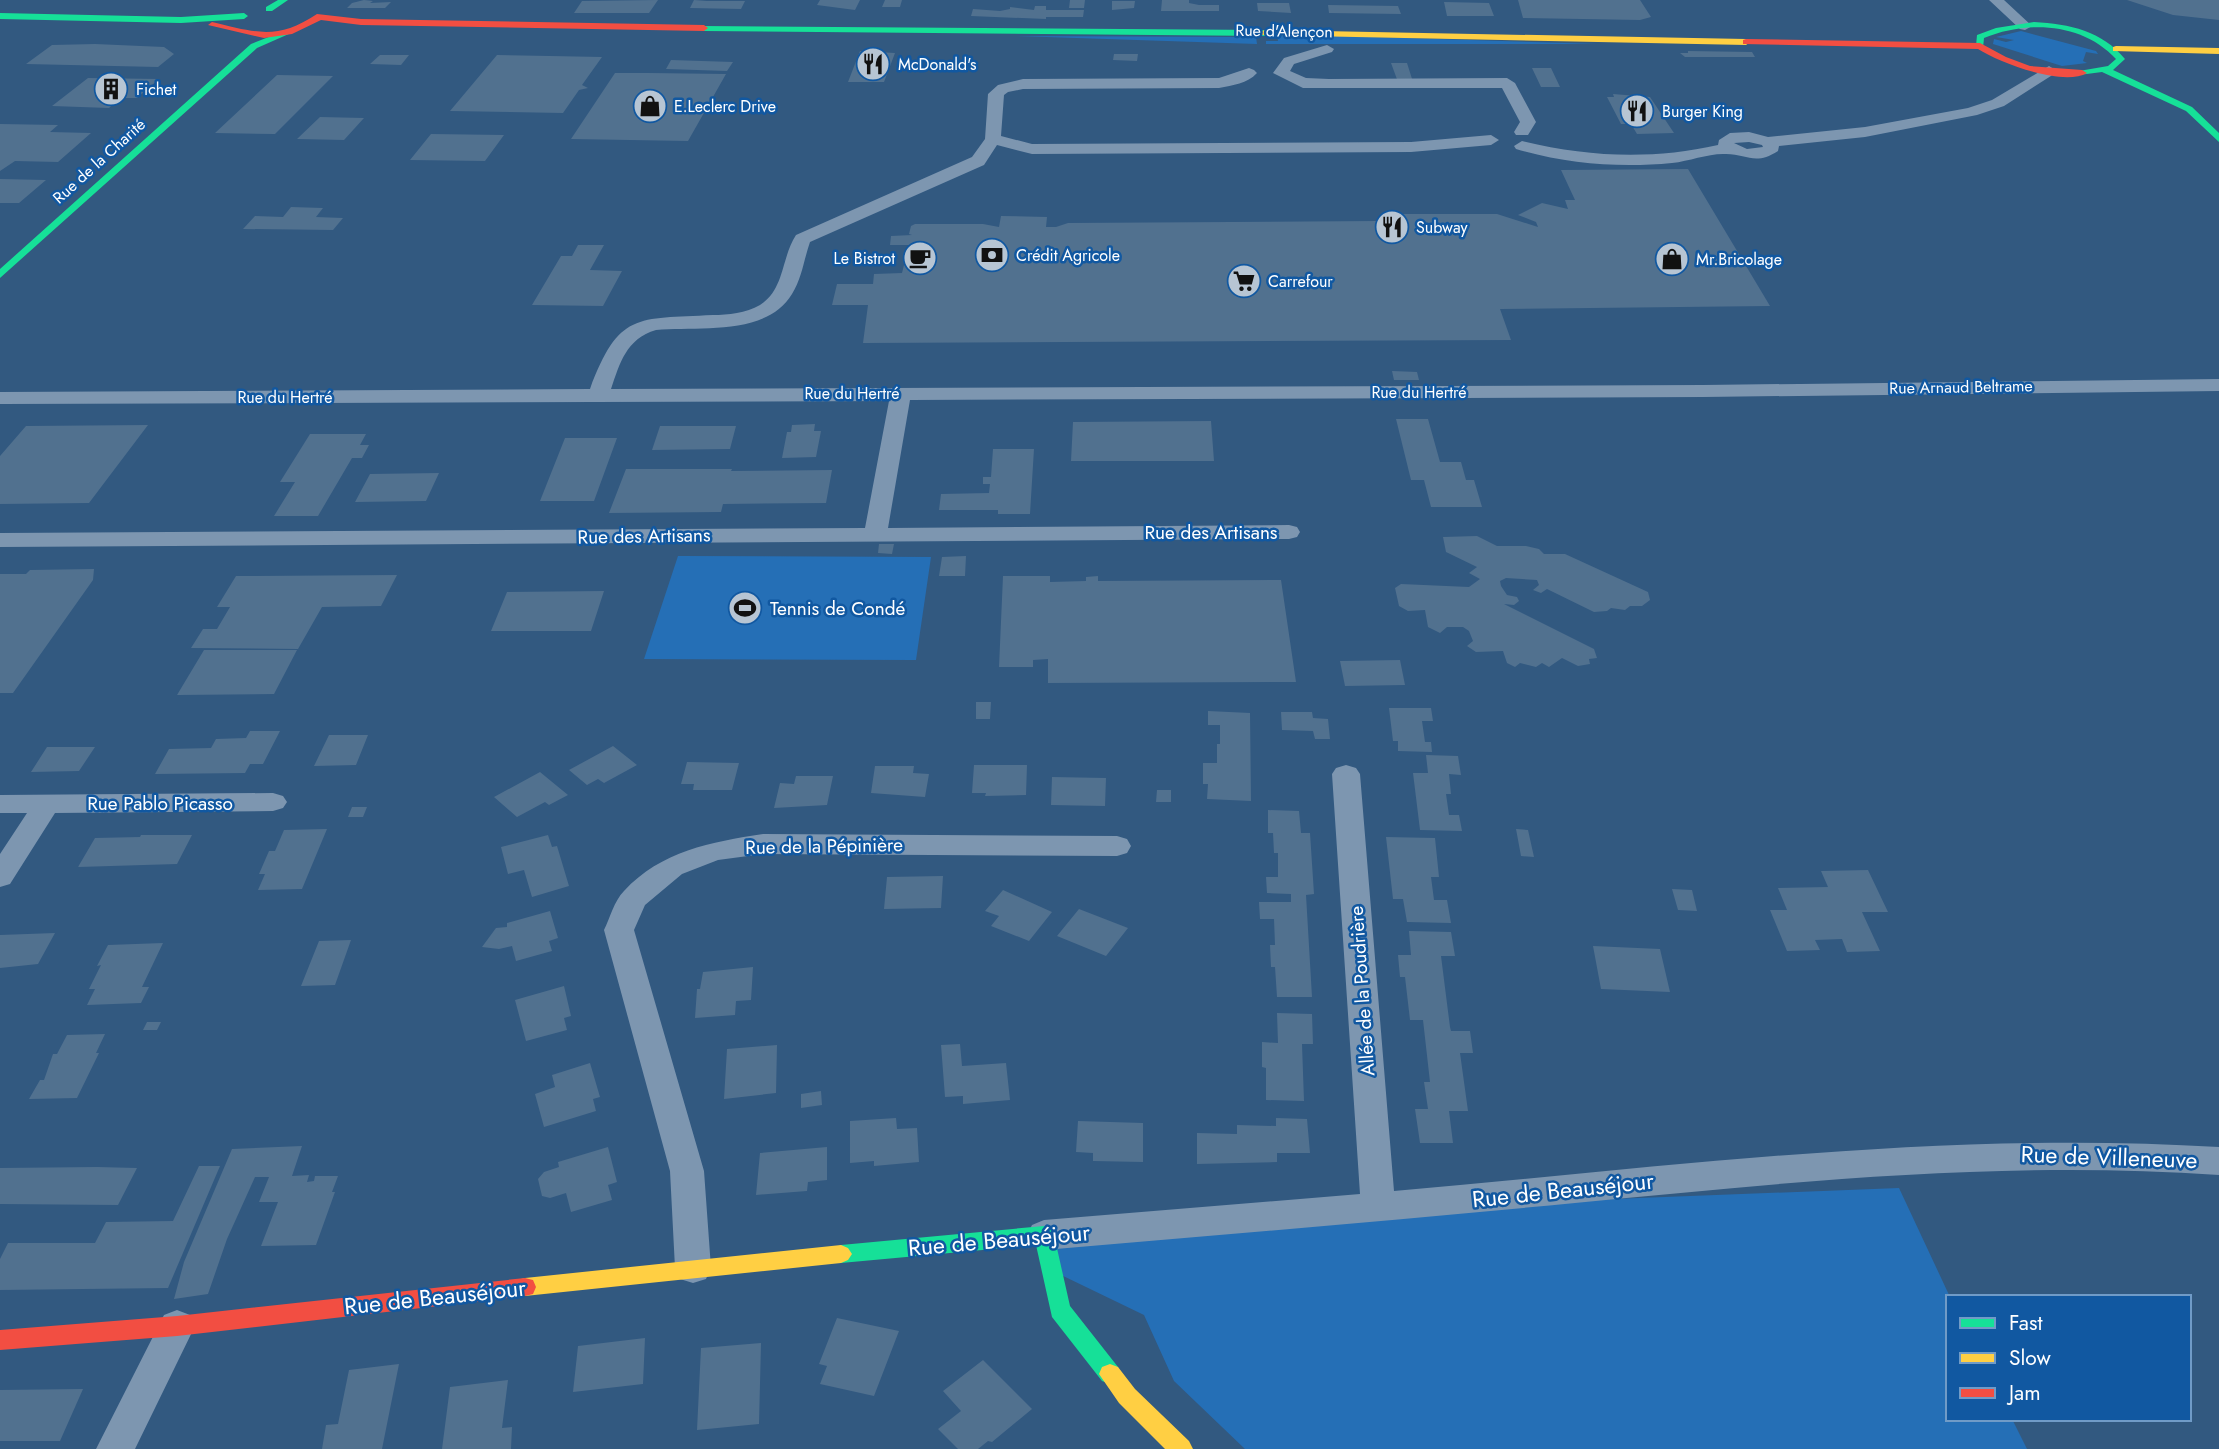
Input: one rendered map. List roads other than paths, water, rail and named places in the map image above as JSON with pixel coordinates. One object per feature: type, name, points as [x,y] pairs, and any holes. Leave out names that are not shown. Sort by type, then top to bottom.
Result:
[{"type":"main road","points":[[232,28],[236,20],[269,9],[284,0]]},
{"type":"main road","name":"Rue d'Alençon","points":[[269,9],[303,9],[317,17],[362,22],[859,30],[1180,31],[1980,46]]},
{"type":"main road","points":[[0,16],[181,20],[244,16]]},
{"type":"main road","points":[[294,31],[316,21],[317,17]]},
{"type":"main road","points":[[181,20],[232,28],[251,41]]},
{"type":"main road","name":"Rue d'Alençon","points":[[251,41],[294,31],[362,22]]},
{"type":"main road","points":[[2116,49],[2121,55],[2120,62],[2105,70],[2075,73],[2049,71],[2015,64],[1989,54],[1980,46],[1980,37],[1990,30],[2025,26],[2082,33],[2116,49],[2219,51]]},
{"type":"main road","name":"Rue d'Alençon","points":[[859,30],[1140,44],[1326,49],[1570,49],[1709,41]]},
{"type":"main road","name":"Rue de la Charité","points":[[0,275],[251,41]]},
{"type":"main road","points":[[2105,70],[2189,109],[2219,139]]},
{"type":"main road","points":[[1044,1236],[1060,1310],[1127,1396],[1181,1449]]},
{"type":"main road","name":"Rue de Beauséjour","points":[[0,1340],[177,1326],[693,1268],[1044,1236]]},
{"type":"street","points":[[1996,0],[2025,26]]},
{"type":"street","points":[[1326,49],[1289,61],[1281,73],[1303,82],[1329,84],[1507,83],[1528,122],[1522,139]]},
{"type":"street","points":[[2011,95],[2015,64]]},
{"type":"street","points":[[991,144],[1032,149],[1411,147],[1491,140],[1490,135],[1498,131],[1522,139],[1552,156],[1669,159],[1729,148],[1726,146],[1726,140],[1735,137],[1756,138],[1768,142],[1865,132],[1942,119],[1998,103],[2049,71]]},
{"type":"street","points":[[598,396],[622,340],[634,331],[660,324],[729,320],[760,311],[783,294],[802,239],[978,161],[991,144],[996,94],[1009,86],[1219,83],[1249,73]]},
{"type":"street","name":"Rue Arnaud Beltrame","points":[[1703,391],[2219,384]]},
{"type":"street","name":"Rue du Hertré","points":[[0,398],[1703,391]]},
{"type":"street","points":[[876,534],[901,393]]},
{"type":"street","name":"Rue des Artisans","points":[[0,540],[1289,532]]},
{"type":"street","name":"Allée de la Poudrière","points":[[1346,774],[1378,1208]]},
{"type":"street","name":"Rue Pablo Picasso","points":[[0,804],[273,802]]},
{"type":"street","points":[[0,877],[47,804]]},
{"type":"street","name":"Rue de la Pépinière","points":[[693,1268],[687,1171],[619,930],[633,899],[672,867],[714,851],[763,844],[1117,845]]},
{"type":"street","name":"Rue de Beauséjour","points":[[1044,1236],[1378,1208],[1800,1167],[1999,1155]]},
{"type":"street","name":"Rue de Villeneuve","points":[[1999,1155],[2219,1161]]},
{"type":"street","points":[[115,1449],[177,1326]]},
{"type":"place","name":"McDonald's","points":[[873,64]]},
{"type":"place","name":"Fichet","points":[[111,89]]},
{"type":"place","name":"E.Leclerc Drive","points":[[650,106]]},
{"type":"place","name":"Burger King","points":[[1637,111]]},
{"type":"place","name":"Subway","points":[[1392,227]]},
{"type":"place","name":"Crédit Agricole","points":[[992,255]]},
{"type":"place","name":"Le Bistrot","points":[[920,258]]},
{"type":"place","name":"Mr.Bricolage","points":[[1672,259]]},
{"type":"place","name":"Carrefour","points":[[1244,281]]},
{"type":"place","name":"Tennis de Condé","points":[[745,608]]}]
